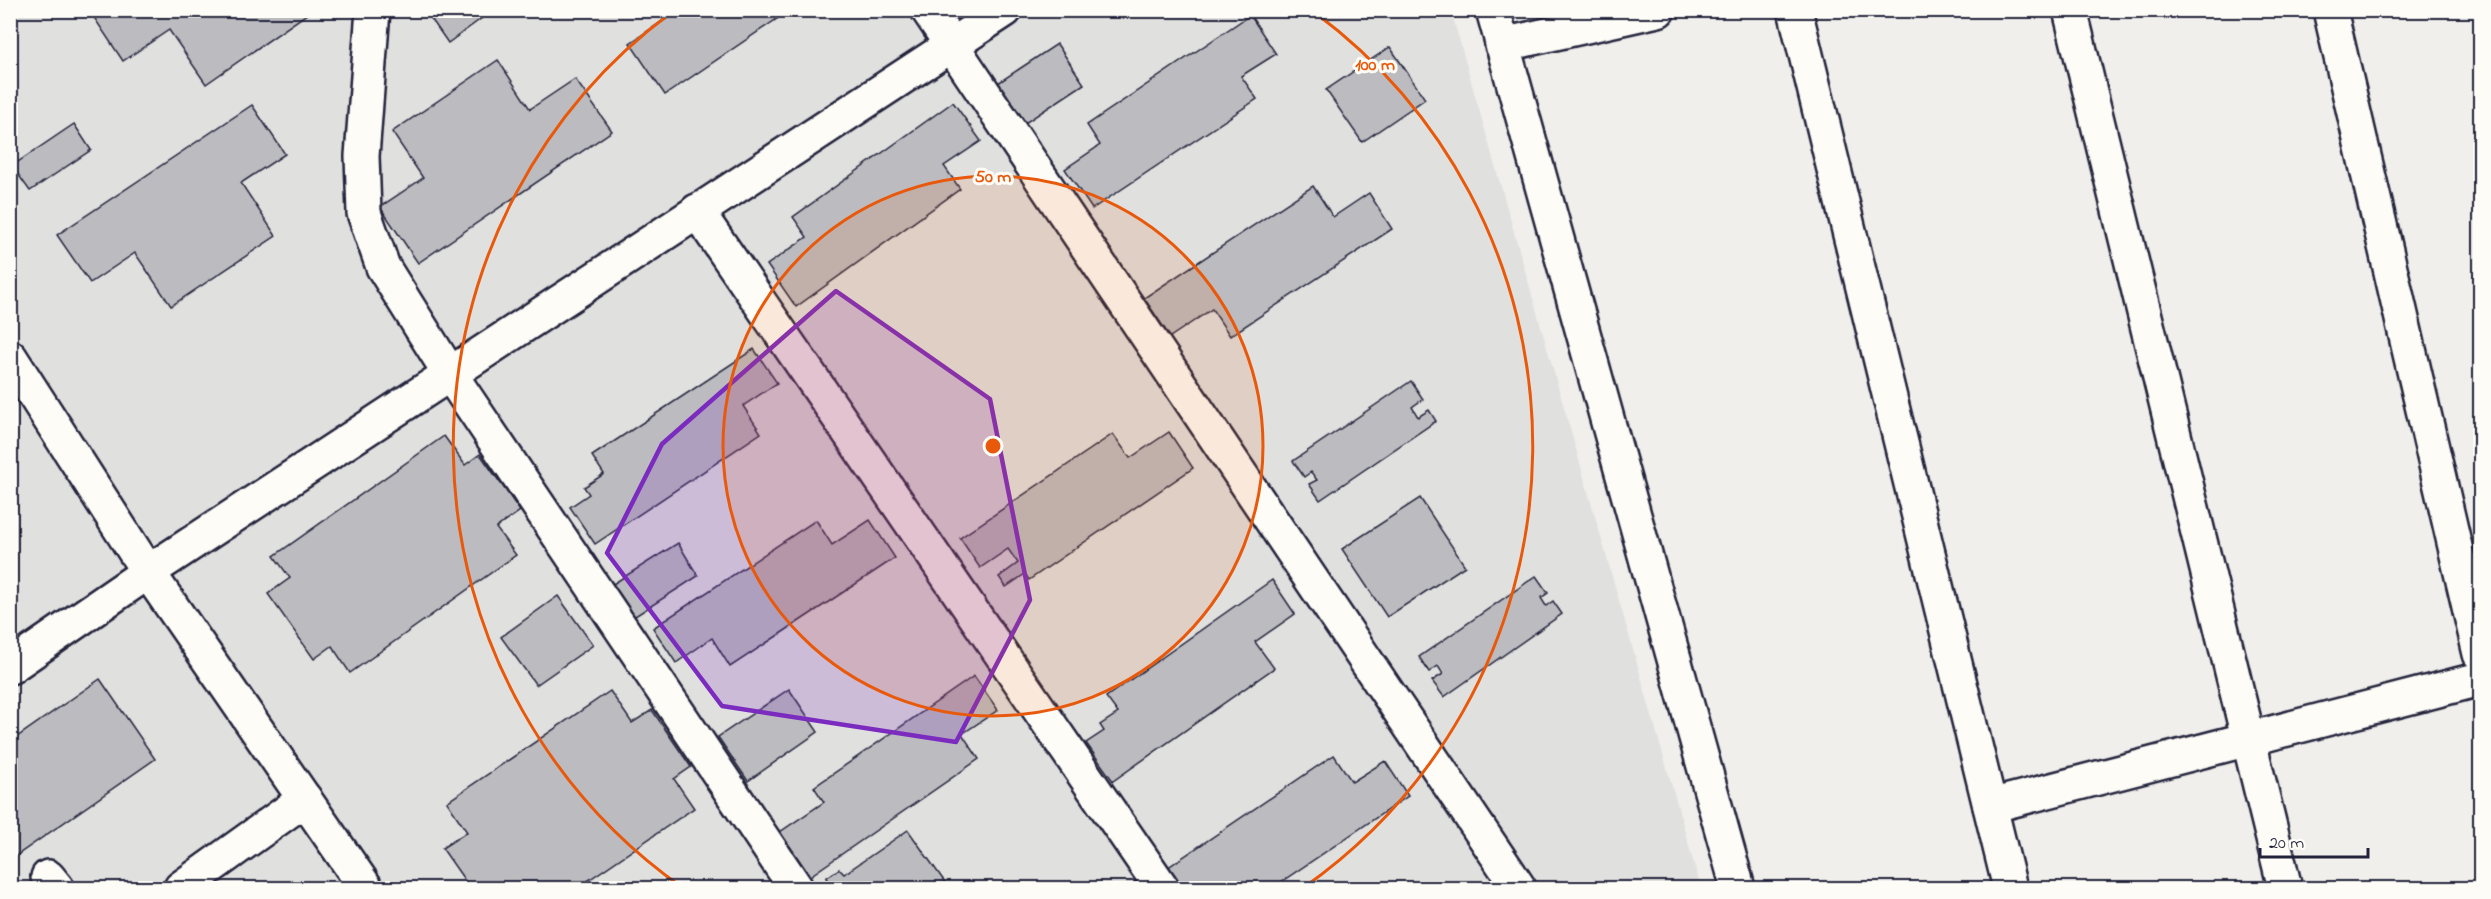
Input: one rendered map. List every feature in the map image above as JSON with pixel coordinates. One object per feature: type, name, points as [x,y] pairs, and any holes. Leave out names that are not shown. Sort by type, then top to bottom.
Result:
[{"type":"street","points":[[373,10],[362,156],[364,213],[383,267],[450,374],[796,888]]},
{"type":"street","points":[[928,10],[1519,888]]},
{"type":"street","points":[[10,667],[148,572],[951,43],[1005,10]]},
{"type":"street","points":[[1493,10],[1738,888]]},
{"type":"street","points":[[1502,45],[1658,10]]},
{"type":"street","points":[[1795,10],[2010,888]]},
{"type":"street","points":[[2070,10],[2285,888]]},
{"type":"street","points":[[2330,10],[2481,654]]},
{"type":"street","points":[[697,211],[1162,888]]},
{"type":"street","points":[[10,357],[148,572],[366,888]]},
{"type":"street","points":[[1990,806],[2481,680]]},
{"type":"street","points":[[181,888],[305,799]]},
{"type":"highlighted area","points":[[836,291],[990,399],[1030,600],[956,742],[722,706],[607,553],[662,444]]},
{"type":"shaded area","points":[[10,11],[1451,11],[1701,888],[11,888]]},
{"type":"building","points":[[101,10],[311,11],[206,84],[169,30],[123,61],[93,16]]},
{"type":"building","points":[[425,10],[493,10],[448,43]]},
{"type":"building","points":[[669,10],[790,10],[665,95],[630,43],[672,15]]},
{"type":"building","points":[[1250,15],[1276,54],[1241,76],[1257,99],[1092,209],[1065,169],[1100,145],[1087,125]]},
{"type":"building","points":[[1057,44],[1084,84],[1019,127],[992,87]]},
{"type":"building","points":[[1390,47],[1425,99],[1362,142],[1326,90]]},
{"type":"building","points":[[498,60],[530,109],[575,79],[612,131],[418,263],[380,207],[423,178],[392,132]]},
{"type":"building","points":[[953,102],[981,141],[944,166],[960,189],[796,307],[767,265],[807,237],[793,217]]},
{"type":"building","points":[[252,105],[285,154],[241,183],[276,236],[171,306],[135,253],[90,283],[57,235]]},
{"type":"building","points":[[74,124],[91,150],[30,191],[12,166]]},
{"type":"building","points":[[1313,186],[1333,217],[1369,193],[1392,229],[1230,336],[1212,309],[1170,337],[1144,298]]},
{"type":"building","points":[[754,349],[777,383],[743,406],[761,433],[595,544],[570,507],[589,494],[584,487],[604,474],[592,456]]},
{"type":"building","points":[[1411,381],[1423,399],[1412,407],[1418,417],[1429,410],[1436,421],[1320,500],[1309,484],[1317,480],[1311,472],[1304,477],[1293,461]]},
{"type":"building","points":[[1169,432],[1193,468],[1029,580],[1025,574],[1006,587],[999,577],[1018,563],[1008,549],[980,568],[960,538],[1113,434],[1130,458]]},
{"type":"building","points":[[444,436],[465,465],[480,454],[520,511],[496,528],[516,555],[350,673],[332,646],[314,659],[268,594],[290,578],[274,556]]},
{"type":"building","points":[[1420,498],[1465,566],[1387,617],[1342,549]]},
{"type":"building","points":[[816,520],[832,545],[870,520],[895,558],[730,667],[712,638],[676,663],[653,628]]},
{"type":"building","points":[[678,543],[698,576],[629,620],[608,587]]},
{"type":"building","points":[[1536,576],[1548,593],[1541,598],[1546,606],[1553,601],[1562,614],[1444,697],[1432,681],[1443,674],[1438,666],[1429,672],[1419,657]]},
{"type":"building","points":[[1272,580],[1295,614],[1255,642],[1274,668],[1113,781],[1086,743],[1104,731],[1100,725],[1118,713],[1106,697]]},
{"type":"building","points":[[558,596],[593,645],[536,685],[501,637]]},
{"type":"building","points":[[974,676],[998,710],[962,734],[979,759],[810,876],[780,832],[824,802],[814,787]]},
{"type":"building","points":[[100,679],[155,759],[10,860],[10,742]]},
{"type":"building","points":[[789,689],[818,732],[748,781],[718,737]]},
{"type":"building","points":[[610,691],[632,723],[652,710],[691,767],[674,779],[694,808],[577,888],[470,888],[442,848],[467,832],[447,802]]},
{"type":"building","points":[[1334,755],[1352,782],[1385,761],[1408,796],[1272,888],[1234,888],[1228,879],[1215,888],[1181,888],[1167,868]]},
{"type":"building","points":[[908,830],[949,888],[834,888],[826,878],[839,869],[844,874]]}]
